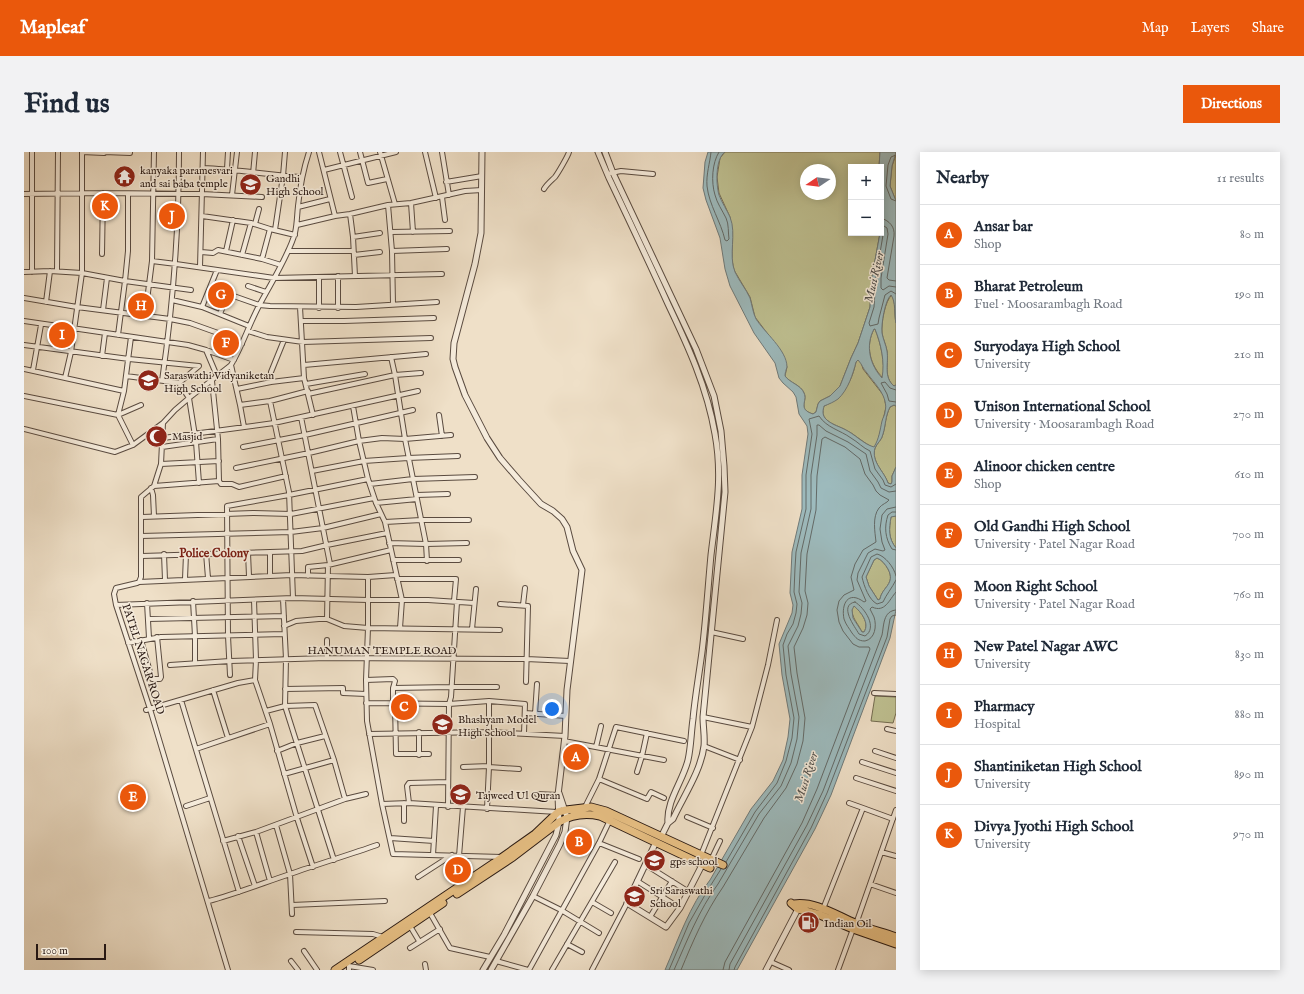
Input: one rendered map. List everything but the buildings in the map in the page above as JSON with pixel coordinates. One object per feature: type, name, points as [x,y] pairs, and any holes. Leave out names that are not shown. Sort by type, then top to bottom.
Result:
[{"type":"main road","points":[[347,969],[513,857],[559,822],[566,813],[585,808],[596,808],[615,814],[702,865],[710,868]]},
{"type":"main road","points":[[335,970],[535,834],[558,812],[593,815],[610,820],[722,865]]},
{"type":"main road","points":[[796,905],[821,912],[896,944]]},
{"type":"main road","points":[[855,926],[896,937]]},
{"type":"street","points":[[32,152],[32,272]]},
{"type":"street","points":[[57,272],[58,152]]},
{"type":"street","points":[[65,378],[75,330],[82,273],[82,152],[130,154],[130,152]]},
{"type":"street","points":[[145,316],[152,261],[154,152]]},
{"type":"street","points":[[162,381],[176,264],[179,194],[178,152]]},
{"type":"street","points":[[200,267],[203,152]]},
{"type":"street","points":[[228,152],[228,169]]},
{"type":"street","points":[[232,195],[236,152]]},
{"type":"street","points":[[251,196],[255,152]]},
{"type":"street","points":[[262,259],[273,230],[283,176],[285,152]]},
{"type":"street","points":[[24,428],[113,452],[133,445],[163,423],[189,398],[231,365],[259,305],[281,265],[295,235],[302,177],[309,152]]},
{"type":"street","points":[[318,152],[335,216]]},
{"type":"street","points":[[340,152],[352,197]]},
{"type":"street","points":[[360,152],[368,183],[387,179]]},
{"type":"street","points":[[324,170],[362,161],[380,154],[396,152]]},
{"type":"street","points":[[425,152],[436,198]]},
{"type":"street","points":[[442,152],[449,195]]},
{"type":"street","points":[[482,152],[481,233],[479,248],[454,343],[453,359],[465,395],[493,448],[541,504],[553,511],[562,520],[567,527],[573,551],[582,570],[567,690],[559,794],[559,822],[556,835],[504,934],[483,970]]},
{"type":"street","points":[[544,189],[554,178],[569,152]]},
{"type":"street","points":[[592,970],[637,881],[668,824],[673,819],[700,764],[704,746],[703,717],[725,492],[721,431],[714,396],[696,349],[610,173],[598,152]]},
{"type":"street","points":[[604,152],[610,173],[699,373],[707,398],[715,434],[718,462],[718,505],[711,554],[703,644],[692,721],[689,758],[686,770],[671,804],[668,824]]},
{"type":"street","points":[[380,154],[395,204]]},
{"type":"street","points":[[203,168],[228,169],[302,177]]},
{"type":"street","points":[[610,173],[620,171],[653,174]]},
{"type":"street","points":[[446,182],[482,176]]},
{"type":"street","points":[[297,225],[388,205],[411,203],[482,190]]},
{"type":"street","points":[[102,254],[103,193]]},
{"type":"street","points":[[24,194],[202,194],[262,197]]},
{"type":"street","points":[[118,335],[128,251],[128,194]]},
{"type":"street","points":[[442,197],[444,220]]},
{"type":"street","points":[[298,207],[330,199]]},
{"type":"street","points":[[411,203],[413,232]]},
{"type":"street","points":[[388,205],[392,251],[393,304]]},
{"type":"street","points":[[242,255],[258,209]]},
{"type":"street","points":[[350,214],[355,276]]},
{"type":"street","points":[[202,216],[253,224],[295,235]]},
{"type":"street","points":[[226,251],[233,220]]},
{"type":"street","points":[[390,232],[450,231]]},
{"type":"street","points":[[353,237],[380,233]]},
{"type":"street","points":[[392,251],[446,249]]},
{"type":"street","points":[[201,252],[213,253],[218,250],[226,251],[281,265]]},
{"type":"street","points":[[288,251],[354,253],[380,252]]},
{"type":"street","points":[[152,261],[274,278],[442,274]]},
{"type":"street","points":[[202,307],[217,270]]},
{"type":"street","points":[[46,302],[50,271]]},
{"type":"street","points":[[24,272],[50,271],[82,273],[148,285],[191,290]]},
{"type":"street","points":[[338,276],[338,308]]},
{"type":"street","points":[[319,277],[319,308]]},
{"type":"street","points":[[103,310],[107,278]]},
{"type":"street","points":[[248,286],[266,292]]},
{"type":"street","points":[[220,314],[228,294],[259,305],[319,308],[437,302]]},
{"type":"street","points":[[24,298],[190,323],[218,333],[242,344]]},
{"type":"street","points":[[172,300],[202,307],[220,314],[266,337],[284,340],[303,342],[431,338]]},
{"type":"street","points":[[300,307],[304,378],[313,415]]},
{"type":"street","points":[[301,321],[344,322],[434,318]]},
{"type":"street","points":[[24,321],[75,330],[188,345],[234,360]]},
{"type":"street","points":[[33,370],[41,324]]},
{"type":"street","points":[[102,356],[105,334]]},
{"type":"street","points":[[131,337],[124,391],[118,415],[133,445]]},
{"type":"street","points":[[271,372],[284,340]]},
{"type":"street","points":[[24,345],[129,360],[199,366],[179,383],[126,376]]},
{"type":"street","points":[[206,350],[217,376]]},
{"type":"street","points":[[304,365],[426,354]]},
{"type":"street","points":[[391,357],[396,376],[408,458],[426,544],[427,561]]},
{"type":"street","points":[[231,365],[244,427]]},
{"type":"street","points":[[24,369],[124,391]]},
{"type":"street","points":[[240,405],[270,401],[396,376],[421,373]]},
{"type":"street","points":[[306,384],[365,374]]},
{"type":"street","points":[[237,389],[271,382],[304,378]]},
{"type":"street","points":[[212,381],[218,439],[219,481]]},
{"type":"street","points":[[179,383],[189,398],[196,442],[200,483]]},
{"type":"street","points":[[163,438],[274,423],[418,391]]},
{"type":"street","points":[[24,396],[118,415],[141,405]]},
{"type":"street","points":[[270,401],[289,495],[291,514],[293,598]]},
{"type":"street","points":[[353,406],[359,441],[369,481],[374,498],[385,522],[402,600],[400,628]]},
{"type":"street","points":[[243,447],[278,441],[413,410]]},
{"type":"street","points":[[439,414],[442,436]]},
{"type":"street","points":[[301,417],[327,545],[329,564],[327,576],[327,619]]},
{"type":"street","points":[[163,423],[161,464],[152,487],[141,497],[142,556],[139,582],[292,575],[456,579],[456,629],[452,687],[449,704],[448,807]]},
{"type":"street","points":[[236,468],[359,441],[382,438],[451,435]]},
{"type":"street","points":[[162,447],[218,439]]},
{"type":"street","points":[[312,471],[364,461],[458,456]]},
{"type":"street","points":[[161,464],[219,461]]},
{"type":"street","points":[[152,487],[219,481],[221,484],[232,484],[239,487],[286,476]]},
{"type":"street","points":[[230,675],[228,636],[228,553],[226,533],[227,506],[369,481],[475,477]]},
{"type":"street","points":[[152,487],[154,516]]},
{"type":"street","points":[[376,503],[448,494]]},
{"type":"street","points":[[142,516],[253,513],[291,514],[374,498]]},
{"type":"street","points":[[141,536],[291,532],[323,528],[381,514]]},
{"type":"street","points":[[385,522],[469,520]]},
{"type":"street","points":[[142,556],[164,554],[292,552],[387,533]]},
{"type":"street","points":[[389,543],[467,543]]},
{"type":"street","points":[[308,576],[308,567],[329,564],[391,550]]},
{"type":"street","points":[[270,552],[270,576]]},
{"type":"street","points":[[206,553],[208,578]]},
{"type":"street","points":[[248,553],[249,576]]},
{"type":"street","points":[[164,554],[164,580]]},
{"type":"street","points":[[185,580],[186,554]]},
{"type":"street","points":[[393,560],[459,560]]},
{"type":"street","points":[[368,577],[366,703],[369,734],[393,854],[502,857]]},
{"type":"street","name":"PATEL NAGAR ROAD","points":[[139,582],[116,588],[114,594],[116,605],[228,970]]},
{"type":"street","points":[[523,605],[525,588]]},
{"type":"street","points":[[472,629],[476,589]]},
{"type":"street","points":[[116,605],[293,598],[474,603]]},
{"type":"street","points":[[282,599],[286,660],[285,706],[334,860]]},
{"type":"street","points":[[254,600],[256,660],[255,680],[266,711],[313,867]]},
{"type":"street","points":[[193,601],[195,663]]},
{"type":"street","points":[[147,603],[149,638]]},
{"type":"street","points":[[500,604],[528,606],[526,682]]},
{"type":"street","points":[[148,619],[284,616]]},
{"type":"street","points":[[284,626],[296,621],[327,619],[344,626],[368,628],[500,630]]},
{"type":"street","points":[[701,856],[740,760],[752,726],[768,665],[777,620]]},
{"type":"street","points":[[332,622],[332,627]]},
{"type":"street","points":[[711,632],[743,640]]},
{"type":"street","points":[[128,643],[157,637],[284,634]]},
{"type":"street","points":[[141,640],[152,679],[160,679],[157,637]]},
{"type":"street","points":[[327,640],[327,658]]},
{"type":"street","name":"HANUMAN TEMPLE ROAD","points":[[170,665],[230,661],[327,658],[526,659],[570,662]]},
{"type":"street","points":[[366,680],[393,679],[395,681],[393,688],[396,754],[429,754]]},
{"type":"street","points":[[148,710],[212,690],[255,680]]},
{"type":"street","points":[[535,714],[537,684]]},
{"type":"street","points":[[393,688],[497,687]]},
{"type":"street","points":[[285,689],[343,688],[343,693],[366,694]]},
{"type":"street","points":[[212,690],[228,738]]},
{"type":"street","points":[[874,693],[896,694]]},
{"type":"street","points":[[180,700],[239,892]]},
{"type":"street","points":[[366,703],[449,704],[489,701],[525,704],[524,733]]},
{"type":"street","points":[[487,808],[489,767],[489,701]]},
{"type":"street","points":[[266,711],[285,706],[315,705],[334,760],[345,799]]},
{"type":"street","points":[[525,714],[566,716]]},
{"type":"street","points":[[703,717],[752,726]]},
{"type":"street","points":[[196,749],[270,724]]},
{"type":"street","points":[[596,747],[600,726]]},
{"type":"street","points":[[585,808],[599,779],[616,727],[684,741]]},
{"type":"street","points":[[887,729],[896,730]]},
{"type":"street","points":[[369,734],[418,732],[524,733],[564,739],[609,750],[664,760]]},
{"type":"street","points":[[418,732],[419,755]]},
{"type":"street","points":[[637,772],[642,756],[646,733]]},
{"type":"street","points":[[277,751],[297,743],[325,736]]},
{"type":"street","points":[[704,746],[740,760]]},
{"type":"street","points":[[875,751],[896,758]]},
{"type":"street","points":[[284,774],[334,760]]},
{"type":"street","points":[[862,762],[896,774]]},
{"type":"street","points":[[463,767],[519,769]]},
{"type":"street","points":[[856,778],[896,791]]},
{"type":"street","points":[[599,779],[647,799],[651,792],[664,798]]},
{"type":"street","points":[[404,821],[408,784],[448,782]]},
{"type":"street","points":[[223,841],[256,832],[297,818],[345,799],[366,794]]},
{"type":"street","points":[[537,794],[559,794]]},
{"type":"street","points":[[491,970],[533,896],[565,832],[566,813],[559,794]]},
{"type":"street","points":[[186,806],[210,798]]},
{"type":"street","points":[[382,804],[406,803],[448,807],[558,812]]},
{"type":"street","points":[[849,803],[893,820]]},
{"type":"street","points":[[433,854],[436,806]]},
{"type":"street","points":[[459,856],[463,807]]},
{"type":"street","points":[[821,912],[863,808]]},
{"type":"street","points":[[838,970],[896,810]]},
{"type":"street","points":[[687,817],[712,828]]},
{"type":"street","points":[[496,961],[528,970],[550,933],[610,820]]},
{"type":"street","points":[[276,824],[290,874],[292,914]]},
{"type":"street","points":[[256,832],[270,881]]},
{"type":"street","points":[[238,836],[255,886]]},
{"type":"street","points":[[390,838],[434,841]]},
{"type":"street","points":[[711,860],[720,841]]},
{"type":"street","points":[[599,843],[639,859]]},
{"type":"street","points":[[208,901],[239,892],[377,845]]},
{"type":"street","points":[[882,852],[896,856]]},
{"type":"street","points":[[418,876],[452,855]]},
{"type":"street","points":[[552,970],[615,862]]},
{"type":"street","points":[[646,865],[689,892]]},
{"type":"street","points":[[627,903],[666,927],[680,908],[702,865]]},
{"type":"street","points":[[637,881],[680,908]]},
{"type":"street","points":[[650,918],[672,881]]},
{"type":"street","points":[[870,884],[896,893]]},
{"type":"street","points":[[533,896],[561,910],[599,933]]},
{"type":"street","points":[[292,905],[385,902]]},
{"type":"street","points":[[592,902],[611,913]]},
{"type":"street","points":[[766,970],[796,905]]},
{"type":"street","points":[[430,912],[440,929],[447,946],[450,948],[490,956]]},
{"type":"street","points":[[410,926],[420,941]]},
{"type":"street","points":[[410,948],[440,929]]},
{"type":"street","points":[[296,932],[373,934],[384,938]]},
{"type":"street","points":[[567,944],[582,952]]},
{"type":"street","points":[[304,951],[317,970]]},
{"type":"street","points":[[291,961],[298,970]]},
{"type":"street","points":[[771,962],[789,970]]},
{"type":"street","points":[[425,964],[426,970]]},
{"type":"street","points":[[347,969],[373,970]]},
{"type":"green space","points":[[725,152],[880,152],[879,164],[848,164],[848,236],[879,236],[872,277],[870,307],[858,343],[840,386],[830,396],[820,401],[816,412],[813,414],[805,410],[805,396],[803,390],[785,376],[787,367],[782,353],[755,317],[750,297],[734,270],[732,260],[732,231],[730,217],[719,193],[717,177],[720,158]]},
{"type":"green space","points":[[896,155],[896,201],[890,186],[892,166]]},
{"type":"green space","points":[[892,295],[896,323],[896,385],[894,386],[887,374],[887,351],[882,335],[885,307]]},
{"type":"green space","points":[[874,329],[881,347],[883,378],[875,367],[870,355],[869,349],[871,335]]},
{"type":"green space","points":[[858,360],[861,362],[863,369],[884,396],[886,407],[878,441],[874,448],[848,431],[829,422],[823,414],[824,406],[831,403],[846,388]]},
{"type":"green space","points":[[894,405],[896,406],[896,467],[892,476],[891,484],[888,483],[878,466],[874,453],[875,448],[881,440],[888,411],[890,407]]},
{"type":"green space","points":[[896,516],[896,548],[893,544],[890,533],[891,517]]},
{"type":"green space","points":[[877,558],[887,567],[890,574],[890,582],[878,600],[869,586],[866,577],[874,560]]},
{"type":"green space","points":[[854,606],[864,618],[866,629],[864,632],[862,632],[854,617],[852,607]]},
{"type":"green space","points":[[875,696],[896,697],[896,713],[893,723],[871,721]]},
{"type":"water","name":"Musi River","points":[[708,152],[725,152],[719,160],[717,185],[719,195],[732,224],[732,259],[735,272],[750,298],[756,319],[783,354],[787,367],[785,376],[803,390],[805,396],[805,410],[813,414],[816,412],[820,401],[830,396],[840,386],[858,343],[870,307],[872,277],[879,236],[884,236],[884,164],[879,164],[880,152],[896,152],[892,166],[890,186],[896,201],[896,323],[893,298],[891,295],[885,307],[882,335],[887,351],[887,374],[894,386],[896,385],[896,406],[894,405],[890,407],[881,440],[875,448],[874,453],[876,462],[888,483],[891,484],[892,482],[892,476],[896,467],[896,516],[891,517],[890,537],[896,548],[896,610],[890,638],[831,795],[815,829],[737,970],[665,970],[696,900],[710,880],[751,809],[773,781],[783,760],[790,719],[782,675],[779,644],[792,613],[793,605],[790,593],[792,552],[802,509],[802,475],[808,434],[807,426],[799,414],[796,397],[779,378],[775,363],[754,333],[730,286],[725,269],[720,238],[703,188],[705,162]],"holes":[[[874,329],[882,353],[882,378],[874,367],[869,349],[871,335]],[[858,360],[877,386],[883,396],[886,406],[878,438],[874,447],[866,444],[848,431],[829,422],[823,414],[824,406],[838,399],[845,391]],[[877,558],[887,567],[890,574],[890,582],[878,600],[869,586],[866,577],[874,560]],[[854,606],[864,618],[866,625],[864,632],[862,632],[853,618],[852,610]]]},
{"type":"place","name":"kanyaka paramesvari and sai baba temple","points":[[124,176]]},
{"type":"place","name":"Gandhi High School","points":[[251,184]]},
{"type":"place","name":"Divya Jyothi High School","points":[[105,206]]},
{"type":"place","name":"Shantiniketan High School","points":[[172,216]]},
{"type":"place","name":"Moon Right School","points":[[221,295]]},
{"type":"place","name":"New Patel Nagar AWC","points":[[141,306]]},
{"type":"place","name":"Pharmacy","points":[[62,335]]},
{"type":"place","name":"Old Gandhi High School","points":[[226,343]]},
{"type":"place","name":"Saraswathi Vidyaniketan High School","points":[[148,381]]},
{"type":"place","name":"Masjid","points":[[156,436]]},
{"type":"place","name":"Suryodaya High School","points":[[404,707]]},
{"type":"place","name":"Bhashyam Model High School","points":[[443,725]]},
{"type":"place","name":"Ansar bar","points":[[576,757]]},
{"type":"place","name":"Tajweed Ul Quran","points":[[460,795]]},
{"type":"place","name":"Alinoor chicken centre","points":[[133,797]]},
{"type":"place","name":"Bharat Petroleum","points":[[579,842]]},
{"type":"place","name":"gps school","points":[[654,861]]},
{"type":"place","name":"Unison International School","points":[[458,870]]},
{"type":"place","name":"Sri Saraswathi School","points":[[635,896]]},
{"type":"place","name":"Indian Oil","points":[[808,923]]},
{"type":"district","name":"Police Colony","points":[[214,553]]}]
